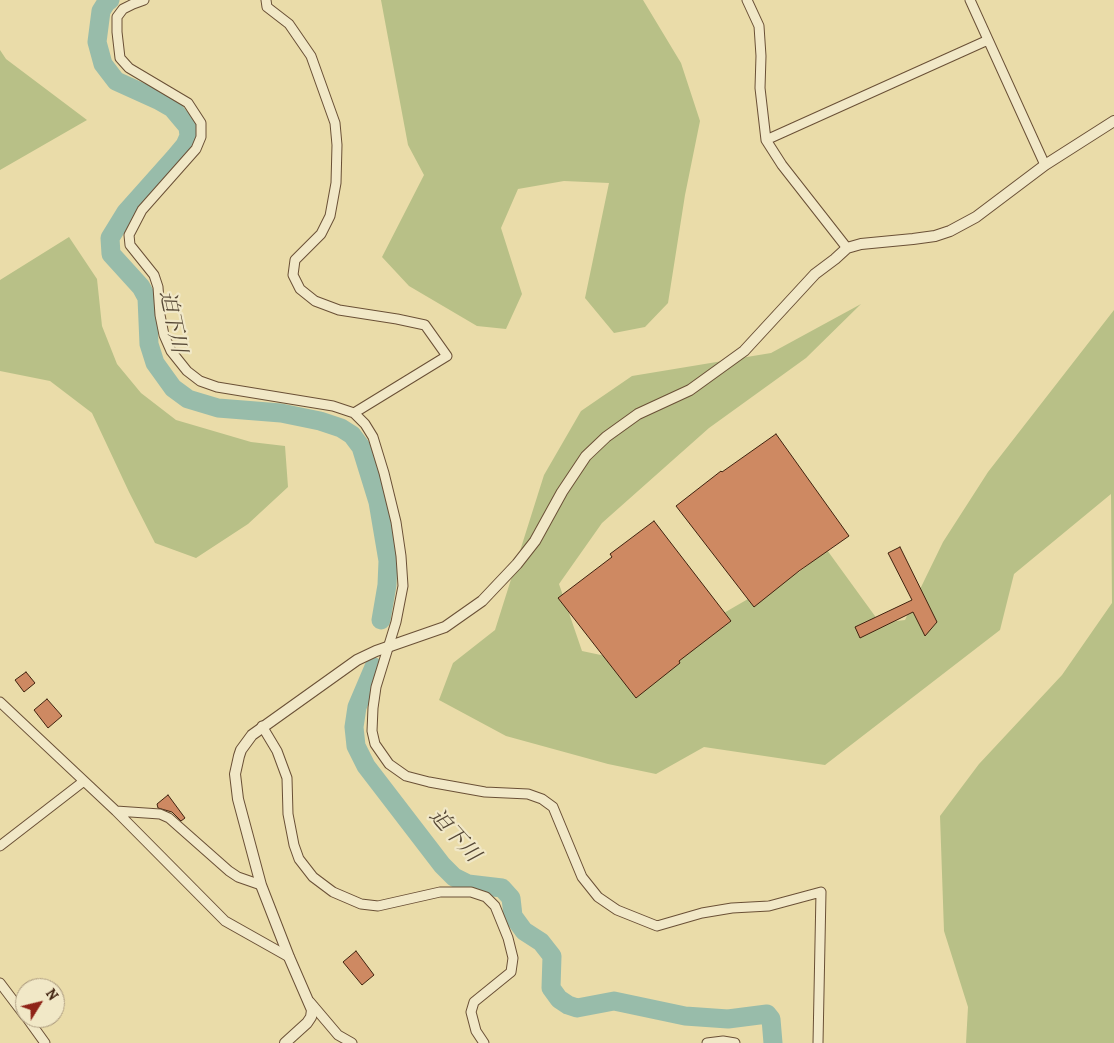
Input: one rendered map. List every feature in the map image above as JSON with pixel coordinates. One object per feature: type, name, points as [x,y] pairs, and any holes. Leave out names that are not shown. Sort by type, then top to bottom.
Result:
[{"type":"street","points":[[144,0],[123,9],[117,16],[120,58],[129,68],[188,103],[201,123],[201,137],[196,149],[142,210],[129,234],[130,245],[154,275],[158,287],[160,316],[164,336],[171,351],[187,371],[200,381],[218,387],[334,406],[354,413],[365,424],[376,446],[396,522],[403,586],[396,622],[376,687],[372,731],[375,744],[389,764],[406,776],[485,792],[528,794],[548,803],[554,807],[582,876],[598,897],[616,910],[657,926],[732,908],[769,906],[821,892],[818,1043]]},
{"type":"street","points":[[266,0],[267,6],[288,24],[311,56],[334,123],[337,146],[336,183],[330,216],[321,234],[296,260],[293,274],[300,289],[315,301],[339,310],[425,325],[447,356],[354,413]]},
{"type":"street","points":[[747,0],[759,26],[761,56],[760,88],[766,140],[782,165],[847,248]]},
{"type":"street","points":[[970,0],[1045,165]]},
{"type":"street","points":[[766,140],[988,40]]},
{"type":"street","points":[[285,1043],[311,1017],[312,1010],[261,885],[238,799],[236,774],[241,750],[252,735],[262,726],[357,660],[376,651],[445,627],[482,601],[517,564],[535,541],[562,492],[586,456],[606,437],[638,414],[690,390],[744,351],[815,274],[847,248],[861,244],[935,236],[950,231],[976,217],[1045,165],[1114,121]]},
{"type":"street","points":[[0,702],[116,811],[226,921],[289,957]]},
{"type":"street","points":[[262,726],[278,751],[287,778],[288,814],[294,845],[299,859],[312,877],[332,892],[360,904],[378,906],[440,892],[471,892],[486,897],[495,906],[514,958],[511,972],[474,1002],[471,1012],[476,1031],[484,1043]]},
{"type":"street","points":[[0,846],[84,781]]},
{"type":"street","points":[[116,811],[160,814],[169,818],[228,871],[238,877],[261,885]]},
{"type":"street","points":[[0,983],[15,1003]]},
{"type":"street","points":[[310,1002],[338,1035],[352,1043]]},
{"type":"street","points":[[34,1028],[46,1043]]},
{"type":"street","points":[[707,1043],[723,1041],[735,1043]]},
{"type":"green space","points":[[381,0],[643,0],[681,63],[700,121],[685,195],[668,303],[645,327],[614,333],[585,298],[609,183],[564,181],[518,189],[501,228],[522,294],[506,329],[477,326],[409,286],[382,257],[424,175],[408,145]]},
{"type":"green space","points":[[0,50],[6,59],[87,120],[0,170]]},
{"type":"green space","points":[[69,237],[97,279],[102,326],[117,364],[141,393],[176,420],[251,442],[285,446],[288,487],[248,524],[196,558],[155,543],[92,413],[50,381],[0,371],[0,280]]},
{"type":"green space","points":[[861,304],[806,358],[709,428],[602,523],[559,584],[582,651],[643,664],[710,621],[786,577],[799,572],[827,550],[880,623],[905,620],[943,542],[988,472],[1114,310],[1114,1043],[966,1043],[968,1007],[944,931],[940,816],[979,764],[1062,675],[1112,603],[1111,494],[1014,574],[1000,630],[825,765],[704,747],[656,774],[608,764],[506,736],[439,700],[453,663],[495,630],[544,475],[581,411],[632,376],[771,353]]},
{"type":"building","points":[[776,434],[849,536],[799,571],[754,607],[676,506],[721,471]]},
{"type":"building","points":[[654,521],[731,621],[679,661],[680,663],[636,698],[558,598],[612,557],[610,554]]},
{"type":"building","points":[[900,547],[937,622],[925,636],[913,612],[860,638],[855,627],[912,600],[888,553]]},
{"type":"building","points":[[26,672],[35,683],[24,692],[15,680]]},
{"type":"building","points":[[47,699],[62,716],[48,728],[34,710]]},
{"type":"building","points":[[168,795],[185,818],[181,821],[172,812],[158,808],[157,804]]},
{"type":"building","points":[[356,951],[374,975],[362,985],[343,962]]},
{"type":"waterway","name":"迫下川","points":[[110,0],[101,11],[97,42],[103,64],[116,81],[172,108],[188,127],[189,136],[185,145],[126,212],[110,238],[111,254],[141,287],[147,298],[149,344],[155,363],[173,388],[188,399],[218,408],[281,413],[320,421],[341,428],[352,435],[361,447],[378,502],[388,561],[387,585],[381,620]]},
{"type":"waterway","name":"迫下川","points":[[374,667],[357,707],[354,727],[356,746],[366,766],[442,865],[454,877],[468,884],[502,888],[511,898],[513,916],[524,931],[541,942],[552,956],[551,988],[559,999],[577,1008],[614,1001],[685,1016],[728,1019],[767,1014],[771,1019],[773,1043]]}]
